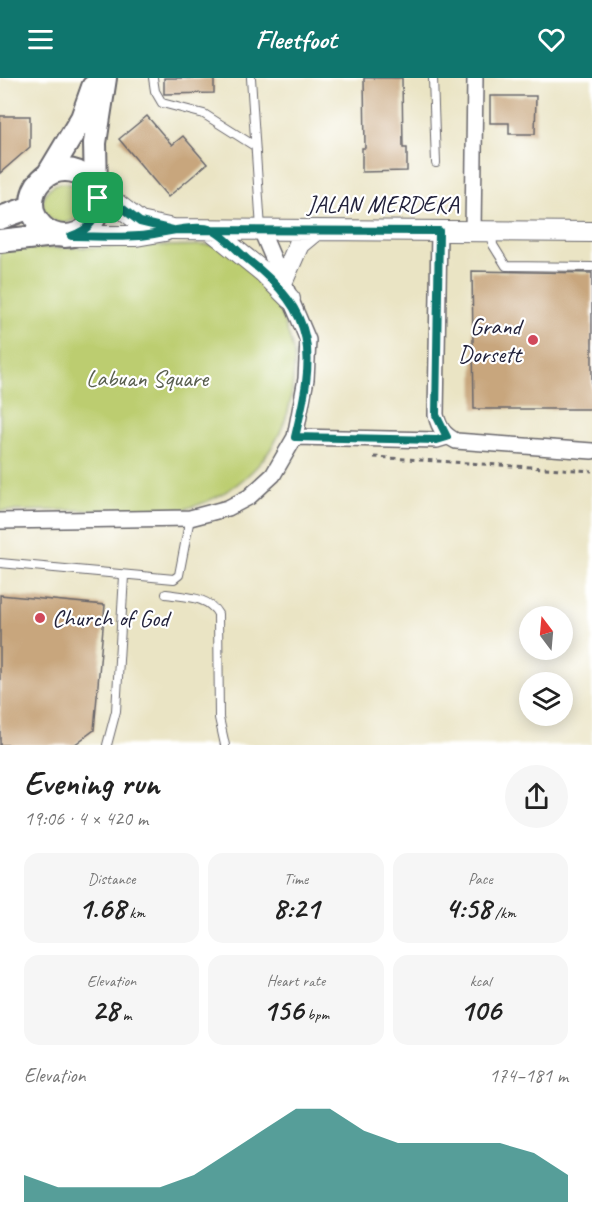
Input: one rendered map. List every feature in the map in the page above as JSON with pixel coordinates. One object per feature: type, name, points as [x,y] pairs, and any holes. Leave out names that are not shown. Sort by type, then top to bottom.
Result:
[{"type":"main road","points":[[94,78],[82,118],[49,173],[35,188],[32,207],[39,225],[63,236],[89,227],[99,208],[94,144],[105,78]]},
{"type":"main road","points":[[49,173],[70,170],[80,173],[96,188]]},
{"type":"main road","points":[[0,218],[32,207]]},
{"type":"main road","name":"JALAN MERDEKA","points":[[0,241],[63,236]]},
{"type":"street","points":[[473,231],[475,78]]},
{"type":"street","name":"JALAN MERDEKA","points":[[96,188],[140,222],[173,230]]},
{"type":"street","name":"JALAN MERDEKA","points":[[63,236],[143,236],[173,230],[592,232]]},
{"type":"street","points":[[212,230],[286,291]]},
{"type":"street","points":[[0,521],[190,518],[210,514],[249,496],[273,475],[295,437],[308,357],[308,340],[261,230]]},
{"type":"street","points":[[286,291],[299,244],[316,230]]},
{"type":"street","points":[[439,231],[436,415],[447,437],[456,441],[592,451]]},
{"type":"street","points":[[295,437],[437,440],[447,437]]},
{"type":"lane","points":[[153,78],[154,91],[162,103],[204,114],[253,145]]},
{"type":"lane","points":[[250,78],[253,145],[261,230]]},
{"type":"lane","points":[[433,78],[436,163]]},
{"type":"lane","points":[[492,231],[493,244],[506,266],[592,267]]},
{"type":"lane","points":[[0,563],[167,580],[179,575],[190,518]]},
{"type":"lane","points":[[107,745],[116,711],[124,576]]},
{"type":"lane","points":[[166,594],[206,601],[218,614],[219,718],[225,745]]},
{"type":"path","points":[[370,457],[592,471]]},
{"type":"green space","points":[[63,183],[71,184],[77,189],[82,195],[82,211],[77,217],[71,222],[63,223],[55,222],[49,217],[44,211],[43,203],[44,195],[49,189],[55,184]]},
{"type":"green space","name":"Labuan Square","points":[[216,245],[248,247],[262,264],[273,287],[293,350],[294,366],[290,401],[284,423],[262,461],[228,490],[185,509],[0,511],[0,249]]},
{"type":"building","points":[[164,78],[214,78],[214,93],[164,94]]},
{"type":"building","points":[[364,78],[402,78],[403,148],[407,148],[407,171],[362,172],[362,148],[365,148]]},
{"type":"building","points":[[490,96],[536,96],[535,134],[509,134],[509,123],[490,123]]},
{"type":"building","points":[[0,116],[30,116],[30,147],[0,173]]},
{"type":"building","points":[[147,116],[172,145],[183,136],[207,164],[168,197],[119,139]]},
{"type":"building","name":"Grand Dorsett","points":[[472,271],[592,273],[592,409],[474,409]]},
{"type":"building","points":[[0,595],[105,605],[94,730],[74,745],[0,745]]},
{"type":"place","name":"Grand Dorsett","points":[[533,340]]},
{"type":"place","name":"Church of God","points":[[40,618]]},
{"type":"route","points":[[98,198],[96,188],[140,222],[173,230],[212,230],[261,230],[439,231],[436,415],[439,426],[447,437],[437,440],[295,437],[306,379],[308,340],[301,319],[290,298],[263,272],[212,230],[173,230],[143,236],[71,236],[81,233],[95,219],[99,208],[98,198]]}]
